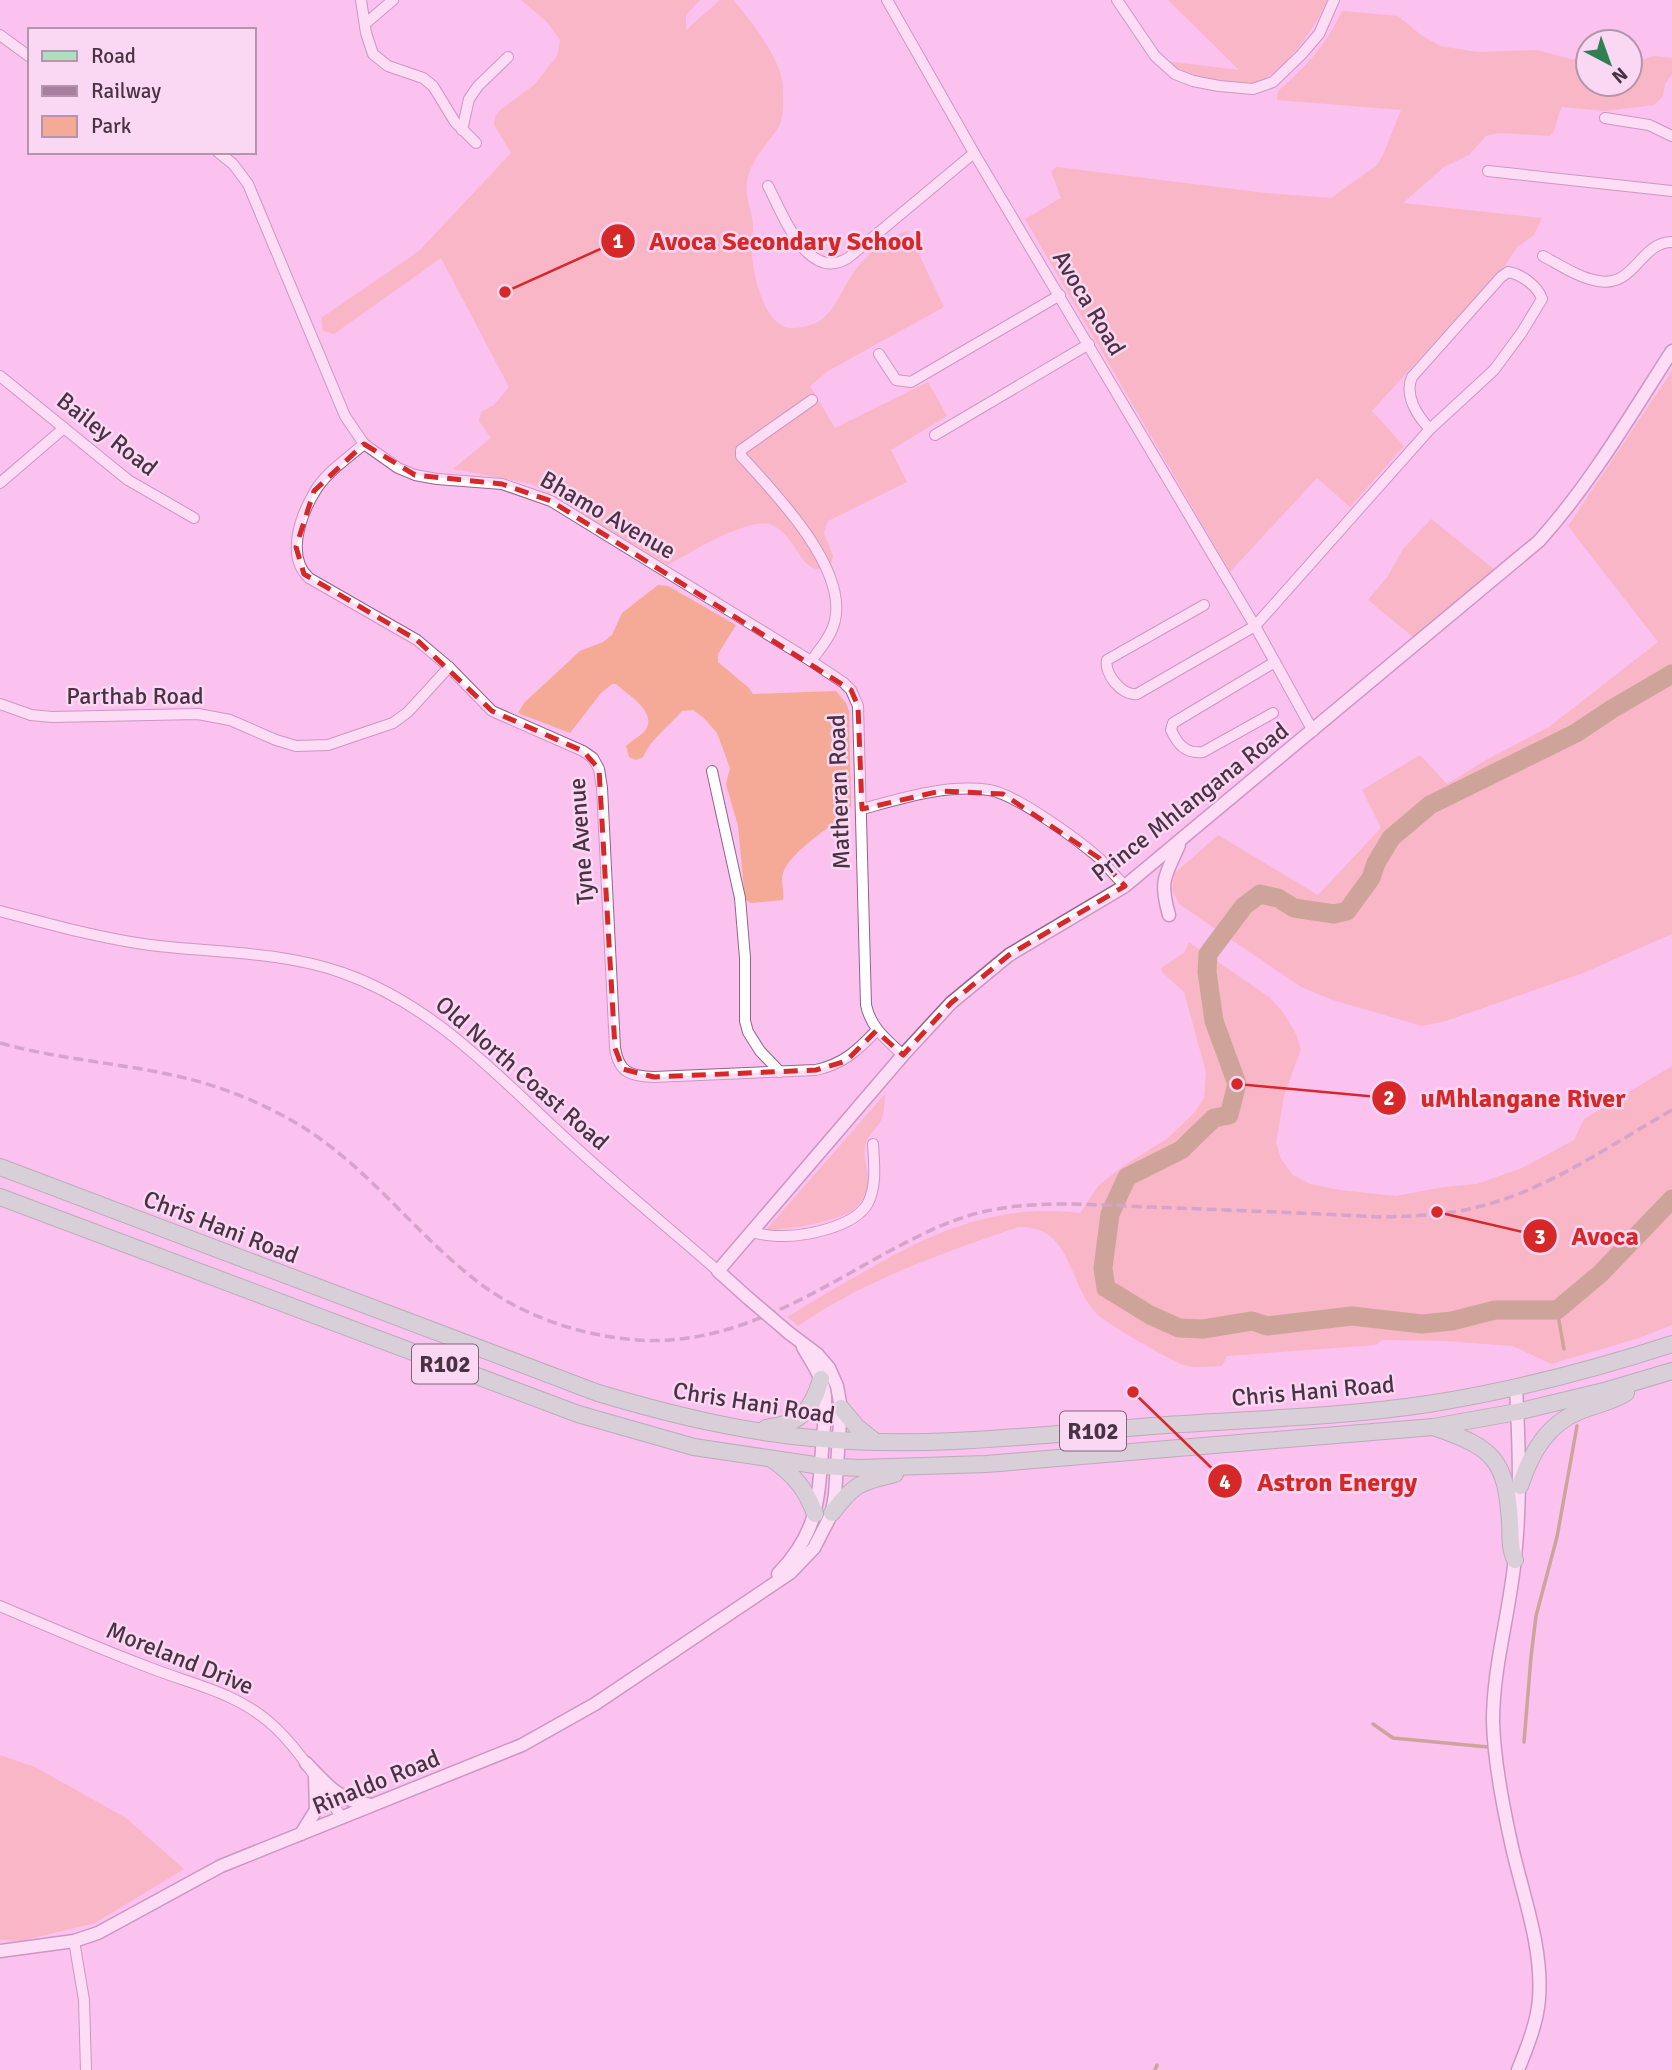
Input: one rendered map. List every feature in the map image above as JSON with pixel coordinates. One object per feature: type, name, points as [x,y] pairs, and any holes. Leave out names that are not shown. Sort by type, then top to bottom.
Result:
[{"type":"main road","name":"Chris Hani Road","points":[[0,1167],[598,1393],[677,1415],[753,1430],[830,1440],[876,1442],[975,1439],[1338,1413],[1428,1404],[1516,1387]]},
{"type":"main road","name":"Chris Hani Road","points":[[0,1197],[578,1415],[694,1447],[772,1459],[828,1466],[925,1467],[986,1464],[1433,1427],[1517,1412]]},
{"type":"main road","name":"R102","points":[[1516,1387],[1591,1370],[1672,1344]]},
{"type":"main road","name":"R102","points":[[1517,1412],[1672,1371]]},
{"type":"main road","points":[[1520,1486],[1533,1453],[1553,1427],[1579,1411],[1617,1398],[1652,1378]]},
{"type":"main road","points":[[753,1430],[774,1427],[798,1418],[816,1398],[821,1379]]},
{"type":"main road","points":[[841,1408],[856,1427],[876,1442]]},
{"type":"main road","points":[[1433,1427],[1464,1437],[1477,1445],[1491,1454],[1501,1469],[1507,1486],[1510,1546],[1515,1560]]},
{"type":"main road","points":[[772,1459],[795,1477],[824,1514],[866,1481],[925,1467]]},
{"type":"street","points":[[361,0],[373,54],[388,66],[423,78],[433,86],[462,130],[476,143]]},
{"type":"street","points":[[365,24],[393,0]]},
{"type":"street","name":"Avoca Road","points":[[887,0],[974,153],[1255,626],[1313,731]]},
{"type":"street","points":[[1117,0],[1155,56],[1175,74],[1193,81],[1253,89],[1273,82],[1301,55],[1320,34],[1334,0]]},
{"type":"street","points":[[0,35],[28,56]]},
{"type":"street","points":[[462,130],[469,99],[478,86],[508,57]]},
{"type":"street","points":[[1605,118],[1650,125],[1672,136]]},
{"type":"street","points":[[768,186],[809,255],[820,262],[834,265],[848,258],[974,153]]},
{"type":"street","name":"Bhamo Avenue","points":[[220,154],[233,164],[248,184],[345,416],[364,444],[398,468],[415,475],[502,484],[551,501],[811,661]]},
{"type":"street","points":[[1488,171],[1672,191]]},
{"type":"street","points":[[1543,256],[1595,281],[1609,282],[1628,274],[1656,245],[1672,242]]},
{"type":"street","points":[[1203,605],[1107,660],[1107,670],[1124,692],[1137,694],[1255,626],[1430,429],[1494,370],[1541,302],[1541,293],[1520,276],[1508,272],[1501,277],[1412,377],[1409,386],[1415,410],[1430,429]]},
{"type":"street","points":[[879,354],[896,380],[911,382],[1060,295]]},
{"type":"street","points":[[935,435],[1089,344]]},
{"type":"street","name":"Prince Mhlangana Road","points":[[718,1271],[903,1055],[951,1003],[1009,955],[1125,886],[1539,541],[1569,509],[1672,351]]},
{"type":"street","name":"Bailey Road","points":[[0,376],[128,480],[194,518]]},
{"type":"street","points":[[811,661],[832,630],[836,611],[832,587],[822,558],[780,499],[741,456],[741,450],[812,400]]},
{"type":"street","points":[[0,483],[64,428]]},
{"type":"street","name":"Tyne Avenue","points":[[364,444],[314,491],[296,547],[298,564],[309,578],[417,640],[449,667],[492,711],[583,751],[593,758],[599,769],[615,1048],[617,1060],[623,1069],[638,1077],[816,1070],[834,1066],[858,1051],[876,1031]]},
{"type":"street","name":"Matheran Road","points":[[811,661],[844,683],[858,706],[866,1005],[869,1019],[876,1031]]},
{"type":"street","points":[[1273,713],[1203,752],[1184,749],[1171,730],[1173,723],[1275,662]]},
{"type":"street","name":"Parthab Road","points":[[0,704],[30,715],[52,717],[198,714],[230,720],[276,740],[310,747],[328,746],[393,723],[408,712],[449,667]]},
{"type":"street","points":[[712,771],[740,898],[748,1032],[760,1051],[780,1072]]},
{"type":"street","points":[[862,809],[941,791],[979,789],[1003,794],[1099,858],[1125,886]]},
{"type":"street","points":[[1169,915],[1163,892],[1164,879],[1180,842]]},
{"type":"street","name":"Old North Coast Road","points":[[0,911],[126,942],[259,954],[302,961],[342,972],[384,989],[433,1019],[464,1043],[575,1147],[748,1298],[817,1354],[829,1368],[837,1386],[841,1408],[830,1440]]},
{"type":"street","points":[[876,1031],[903,1055]]},
{"type":"street","points":[[751,1232],[778,1237],[789,1236],[827,1228],[854,1218],[867,1204],[873,1190],[873,1144]]},
{"type":"street","name":"Old North Coast Road","points":[[800,1342],[821,1379],[830,1440]]},
{"type":"street","points":[[1516,1387],[1520,1486],[1515,1560],[1503,1626],[1493,1720],[1510,1835],[1526,1895],[1538,1980],[1539,1998],[1534,2027],[1518,2070]]},
{"type":"street","name":"Rinaldo Road","points":[[0,1951],[74,1941],[123,1920],[221,1866],[442,1779],[547,1733],[596,1704],[746,1602],[796,1554],[824,1514],[830,1440]]},
{"type":"street","name":"Moreland Drive","points":[[0,1606],[139,1664],[209,1687],[238,1700],[270,1723],[306,1763],[342,1818]]},
{"type":"street","points":[[306,1763],[341,1797],[373,1806]]},
{"type":"street","points":[[301,1834],[316,1810],[315,1777]]},
{"type":"street","points":[[74,1941],[83,2000],[86,2070]]},
{"type":"highlighted area","points":[[364,444],[415,475],[502,484],[551,501],[851,690],[858,706],[862,809],[941,791],[1003,794],[1099,858],[1125,886],[1009,955],[951,1003],[903,1055],[876,1031],[846,1061],[816,1070],[654,1077],[623,1069],[615,1048],[599,769],[583,751],[492,711],[417,640],[304,574],[296,547],[314,491]]},
{"type":"green space","points":[[521,0],[700,0],[686,15],[686,30],[720,0],[733,0],[748,18],[771,52],[783,86],[782,119],[755,160],[748,175],[747,188],[753,225],[755,278],[769,313],[785,327],[801,327],[821,320],[831,310],[865,259],[885,242],[908,231],[944,307],[828,371],[810,386],[835,428],[928,382],[947,416],[891,450],[907,482],[828,521],[824,533],[833,556],[831,565],[821,569],[813,568],[781,531],[772,525],[762,524],[720,537],[668,565],[532,484],[453,469],[491,438],[479,421],[481,412],[494,405],[509,387],[441,258],[334,334],[323,331],[321,318],[419,251],[511,153],[494,125],[495,117],[500,110],[534,85],[557,56],[560,40],[547,22]]},
{"type":"green space","points":[[1168,0],[1327,0],[1316,23],[1287,61],[1265,79],[1247,84],[1195,75],[1166,61],[1239,70]]},
{"type":"green space","points":[[1342,11],[1398,16],[1440,46],[1477,52],[1537,50],[1574,59],[1574,98],[1644,98],[1644,59],[1654,56],[1672,58],[1672,74],[1665,84],[1663,96],[1654,105],[1605,111],[1562,107],[1550,136],[1497,133],[1486,136],[1469,155],[1444,167],[1403,203],[1542,218],[1534,235],[1517,247],[1506,264],[1372,411],[1404,446],[1350,507],[1317,478],[1230,572],[1025,219],[1061,198],[1051,171],[1057,167],[1266,193],[1331,198],[1377,165],[1401,110],[1277,100],[1278,91],[1314,55]]},
{"type":"green space","points":[[1672,371],[1672,934],[1583,973],[1446,1021],[1422,1026],[1333,1000],[1301,987],[1179,904],[1172,890],[1174,874],[1218,835],[1318,895],[1381,828],[1362,790],[1420,755],[1447,784],[1549,727],[1658,642],[1568,526]]},
{"type":"green space","points":[[1431,519],[1494,569],[1413,637],[1368,600],[1388,576],[1403,549]]},
{"type":"green space","points":[[658,585],[668,586],[736,625],[718,654],[718,662],[753,694],[836,691],[846,703],[849,711],[851,806],[848,813],[811,840],[787,865],[782,876],[783,900],[751,903],[745,899],[738,826],[726,784],[730,768],[717,733],[693,710],[682,711],[655,739],[643,757],[636,760],[629,757],[626,746],[644,732],[648,718],[640,705],[616,684],[601,693],[570,733],[518,713],[525,702],[580,651],[603,642],[612,635],[622,613]]},
{"type":"green space","points":[[1189,942],[1269,997],[1283,1012],[1296,1034],[1301,1049],[1284,1096],[1276,1143],[1281,1159],[1293,1175],[1310,1184],[1396,1196],[1477,1184],[1522,1168],[1574,1140],[1584,1119],[1672,1066],[1672,1325],[1639,1338],[1551,1364],[1513,1346],[1382,1340],[1376,1345],[1227,1356],[1222,1366],[1188,1366],[1152,1349],[1102,1318],[1087,1300],[1059,1245],[1049,1235],[1036,1229],[1018,1227],[877,1281],[798,1326],[788,1317],[888,1258],[940,1233],[993,1217],[1021,1212],[1080,1213],[1099,1185],[1168,1138],[1195,1112],[1204,1098],[1206,1072],[1184,992],[1161,968],[1184,953]]},
{"type":"green space","points":[[885,1094],[882,1118],[868,1138],[865,1148],[868,1186],[859,1204],[850,1212],[833,1219],[766,1230]]},
{"type":"green space","points":[[0,1755],[35,1767],[126,1818],[184,1869],[95,1923],[21,1941],[0,1940]]},
{"type":"waterway","points":[[1672,674],[1576,733],[1430,805],[1391,838],[1376,863],[1371,878],[1347,911],[1334,914],[1294,908],[1278,898],[1260,894],[1244,906],[1208,954],[1207,972],[1214,1021],[1237,1084],[1229,1115],[1214,1118],[1181,1150],[1127,1177],[1110,1214],[1103,1268],[1106,1288],[1150,1315],[1179,1328],[1203,1329],[1252,1321],[1267,1326],[1352,1316],[1422,1324],[1452,1321],[1495,1310],[1557,1310],[1600,1274],[1672,1199]]},
{"type":"waterway","points":[[1557,1310],[1564,1349]]},
{"type":"waterway","points":[[1524,1742],[1536,1616],[1557,1537],[1577,1426]]},
{"type":"waterway","points":[[1373,1724],[1393,1738],[1488,1747]]},
{"type":"waterway","points":[[1155,2070],[1157,2065]]},
{"type":"railway","points":[[0,1043],[46,1054],[185,1078],[256,1102],[296,1123],[348,1161],[464,1271],[489,1290],[541,1318],[598,1335],[637,1340],[701,1336],[761,1318],[925,1233],[964,1217],[999,1209],[1042,1204],[1085,1204],[1383,1217],[1460,1211],[1510,1197],[1558,1176],[1672,1110]]},
{"type":"place","name":"Avoca Secondary School","points":[[505,292]]},
{"type":"place","name":"uMhlangane River","points":[[1237,1084]]},
{"type":"place","name":"Avoca","points":[[1437,1212]]},
{"type":"place","name":"Astron Energy","points":[[1133,1392]]}]
